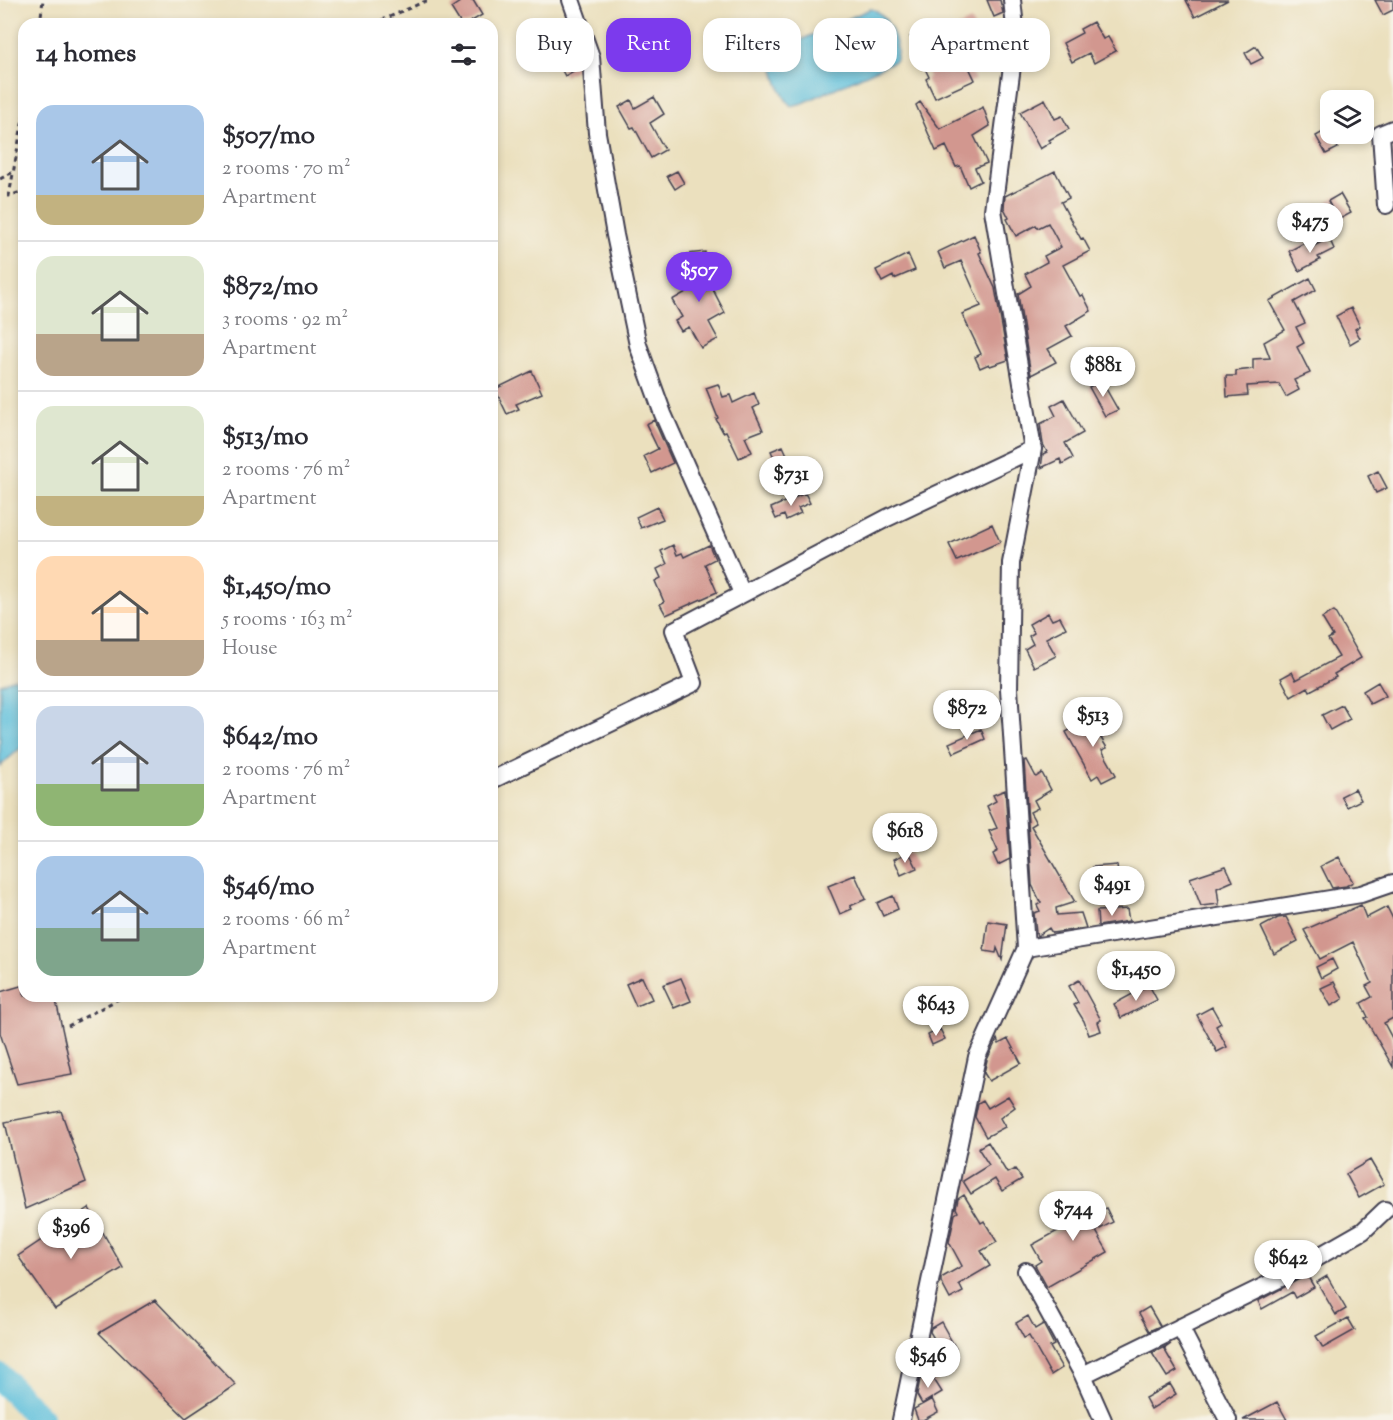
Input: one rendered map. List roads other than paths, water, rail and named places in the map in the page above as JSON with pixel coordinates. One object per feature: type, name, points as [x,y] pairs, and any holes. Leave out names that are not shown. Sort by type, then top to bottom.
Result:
[{"type":"street","points":[[571,0],[591,57],[597,133],[638,345],[663,414],[742,593]]},
{"type":"street","points":[[901,1420],[977,1057],[1026,948],[1009,690],[1011,563],[1034,449],[993,210],[1016,36],[1012,0]]},
{"type":"street","points":[[1386,205],[1381,135],[1393,129]]},
{"type":"street","points":[[498,777],[694,683],[674,630],[934,495],[1034,449]]},
{"type":"street","points":[[1026,948],[1350,896],[1393,883]]},
{"type":"street","points":[[1083,1375],[1279,1279],[1363,1232],[1385,1210]]},
{"type":"street","points":[[1026,1271],[1083,1375],[1103,1420]]},
{"type":"street","points":[[1180,1327],[1228,1420]]},
{"type":"water","points":[[870,9],[884,18],[850,18]]},
{"type":"water","points":[[813,35],[813,72],[871,72],[803,103],[791,106],[784,96],[775,72],[801,72],[801,40]]},
{"type":"water","points":[[15,678],[18,685],[18,750],[0,766],[0,684]]},
{"type":"waterway","points":[[0,1377],[41,1420]]}]
